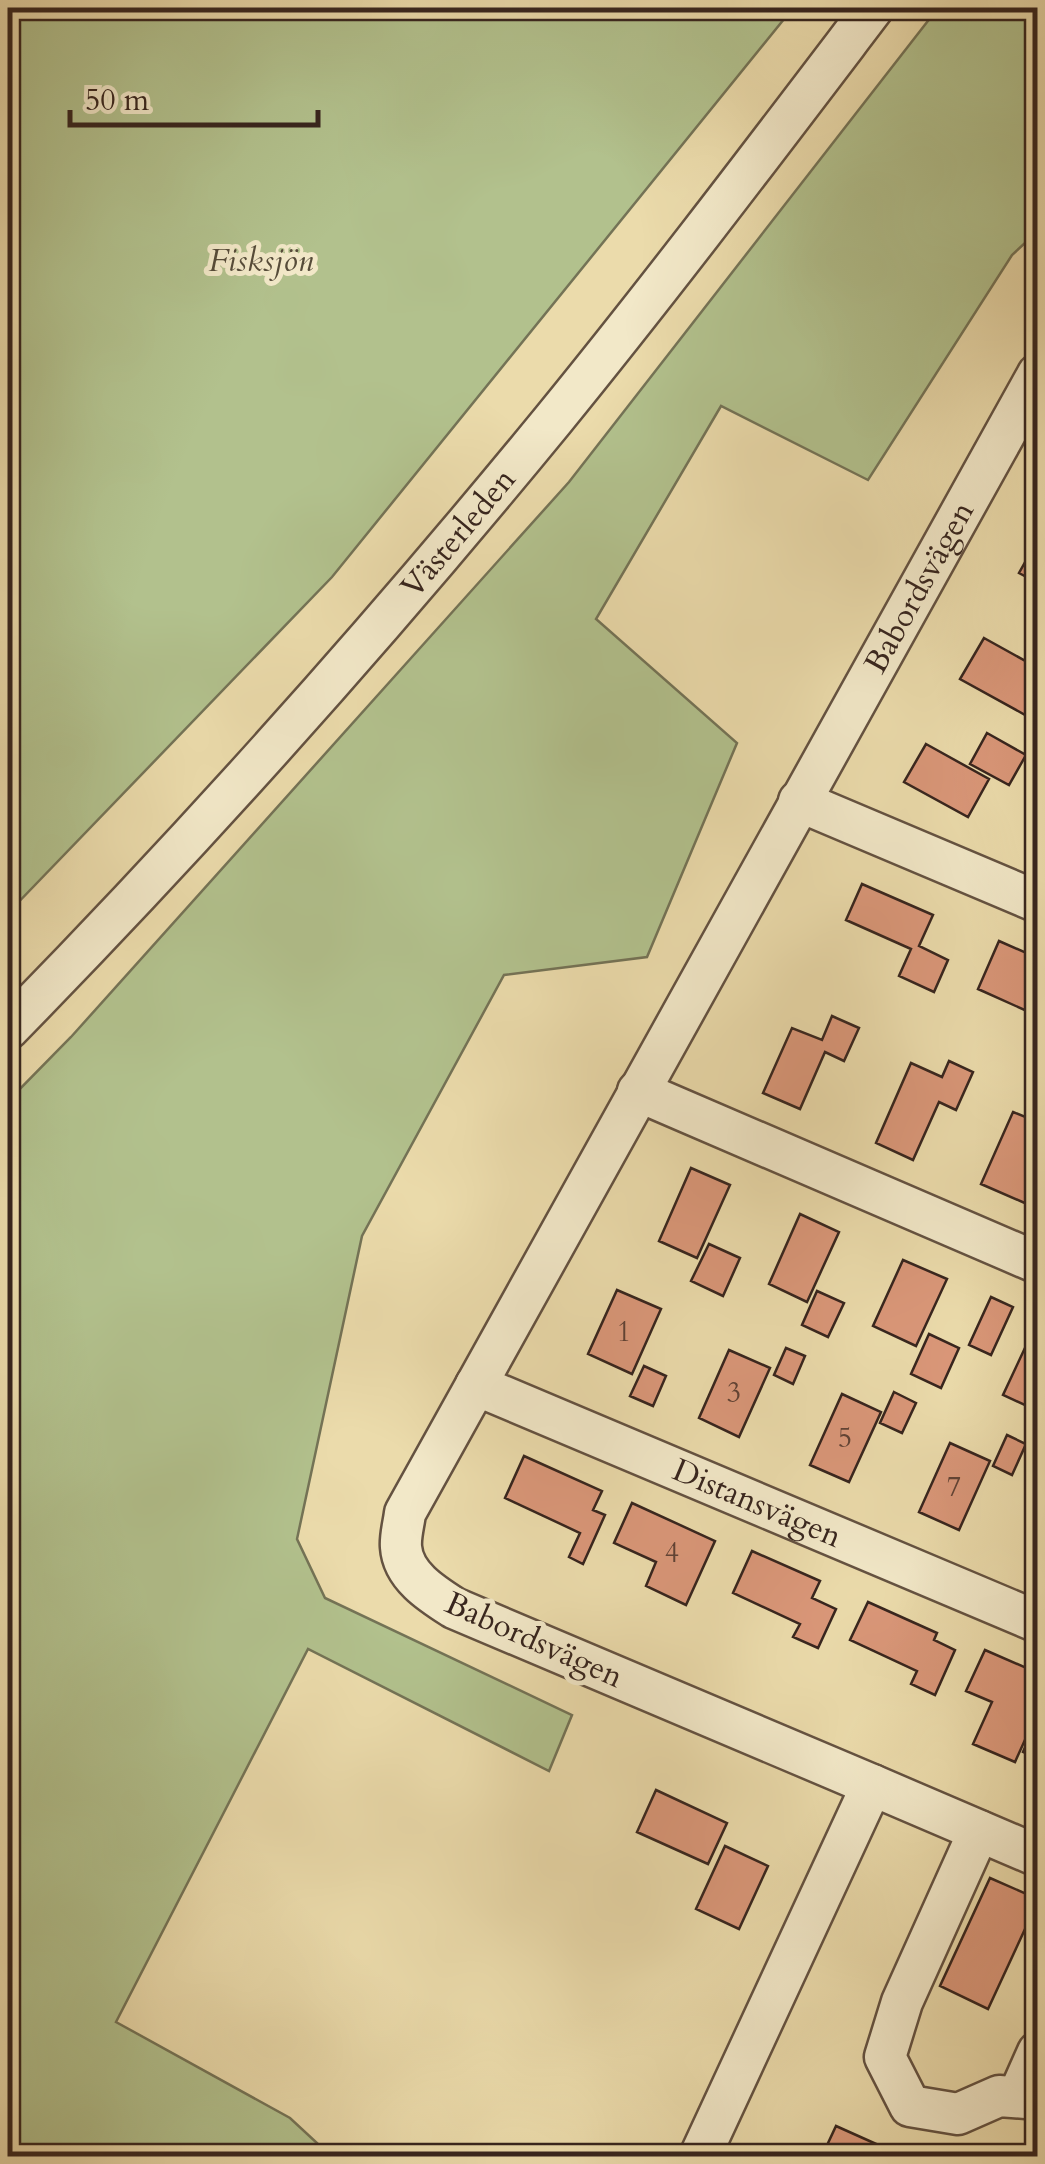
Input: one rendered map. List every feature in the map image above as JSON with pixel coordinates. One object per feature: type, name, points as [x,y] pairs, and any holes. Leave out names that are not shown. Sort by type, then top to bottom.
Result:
[{"type":"street","name":"Västerleden","points":[[8,1030],[317,698],[527,451],[676,266],[874,8]]},
{"type":"street","name":"Babordsvägen","points":[[1038,374],[405,1513],[401,1548],[410,1572],[430,1593],[454,1608],[1038,1856]]},
{"type":"street","points":[[799,801],[1038,902]]},
{"type":"street","points":[[638,1091],[1038,1263]]},
{"type":"street","name":"Distansvägen","points":[[476,1384],[1038,1622]]},
{"type":"street","points":[[700,2156],[872,1785]]},
{"type":"street","points":[[978,1830],[902,2002],[884,2057],[910,2106],[958,2114],[999,2096],[1028,2098],[1038,2052]]},
{"type":"green space","name":"Fisksjön","points":[[8,8],[793,8],[332,577],[8,913]]},
{"type":"green space","points":[[938,8],[1037,8],[1037,232],[1012,255],[868,480],[721,406],[596,619],[737,743],[647,957],[504,975],[362,1236],[297,1539],[325,1598],[572,1715],[549,1771],[308,1649],[116,2022],[290,2118],[331,2156],[15,2156],[8,2152],[8,1101],[71,1037],[569,482]]},
{"type":"building","points":[[1038,539],[1038,583],[1019,573]]},
{"type":"building","points":[[984,638],[1038,668],[1038,698],[1027,716],[960,679]]},
{"type":"building","points":[[987,733],[1026,755],[1009,785],[970,764]]},
{"type":"building","points":[[926,744],[989,779],[968,817],[904,782]]},
{"type":"building","points":[[862,884],[933,915],[919,946],[948,960],[934,992],[899,976],[911,949],[846,920]]},
{"type":"building","points":[[999,941],[1038,958],[1038,1016],[978,989]]},
{"type":"building","points":[[832,1016],[859,1028],[844,1061],[825,1052],[800,1109],[763,1093],[792,1028],[822,1040]]},
{"type":"building","points":[[949,1061],[973,1072],[956,1110],[939,1102],[913,1160],[876,1143],[911,1063],[942,1077]]},
{"type":"building","points":[[1013,1112],[1038,1122],[1038,1180],[1027,1204],[981,1184]]},
{"type":"building","points":[[691,1168],[730,1185],[697,1258],[659,1241]]},
{"type":"building","points":[[800,1214],[839,1232],[807,1302],[769,1284]]},
{"type":"building","points":[[709,1244],[740,1258],[723,1296],[691,1281]]},
{"type":"building","points":[[903,1260],[947,1279],[916,1346],[873,1326]]},
{"type":"building","points":[[617,1290],[661,1309],[632,1374],[588,1354]]},
{"type":"building","points":[[817,1291],[844,1303],[828,1337],[802,1325]]},
{"type":"building","points":[[991,1297],[1013,1307],[991,1355],[969,1345]]},
{"type":"building","points":[[1038,1320],[1038,1411],[1003,1395]]},
{"type":"building","points":[[929,1334],[959,1348],[941,1388],[911,1374]]},
{"type":"building","points":[[786,1348],[805,1356],[793,1384],[774,1375]]},
{"type":"building","points":[[729,1350],[770,1368],[739,1437],[699,1418]]},
{"type":"building","points":[[644,1366],[666,1376],[653,1406],[630,1396]]},
{"type":"building","points":[[894,1392],[916,1403],[902,1433],[880,1423]]},
{"type":"building","points":[[842,1394],[881,1412],[849,1482],[810,1465]]},
{"type":"building","points":[[1007,1435],[1026,1444],[1012,1475],[993,1466]]},
{"type":"building","points":[[950,1443],[990,1461],[959,1530],[919,1512]]},
{"type":"building","points":[[524,1456],[602,1491],[593,1510],[605,1515],[583,1564],[569,1557],[580,1533],[505,1498]]},
{"type":"building","points":[[632,1503],[715,1541],[686,1605],[646,1586],[656,1562],[614,1543]]},
{"type":"building","points":[[752,1551],[820,1581],[812,1598],[836,1609],[818,1648],[793,1637],[800,1624],[733,1593]]},
{"type":"building","points":[[868,1602],[937,1633],[934,1640],[955,1650],[935,1695],[911,1684],[917,1671],[850,1640]]},
{"type":"building","points":[[985,1650],[1038,1673],[1038,1711],[1015,1762],[973,1744],[992,1702],[966,1691]]},
{"type":"building","points":[[1038,1719],[1038,1759],[1023,1752]]},
{"type":"building","points":[[656,1790],[727,1823],[708,1864],[637,1832]]},
{"type":"building","points":[[725,1846],[768,1866],[739,1929],[696,1909]]},
{"type":"building","points":[[990,1878],[1038,1901],[988,2009],[940,1986]]},
{"type":"building","points":[[836,2126],[903,2156],[822,2156]]}]
